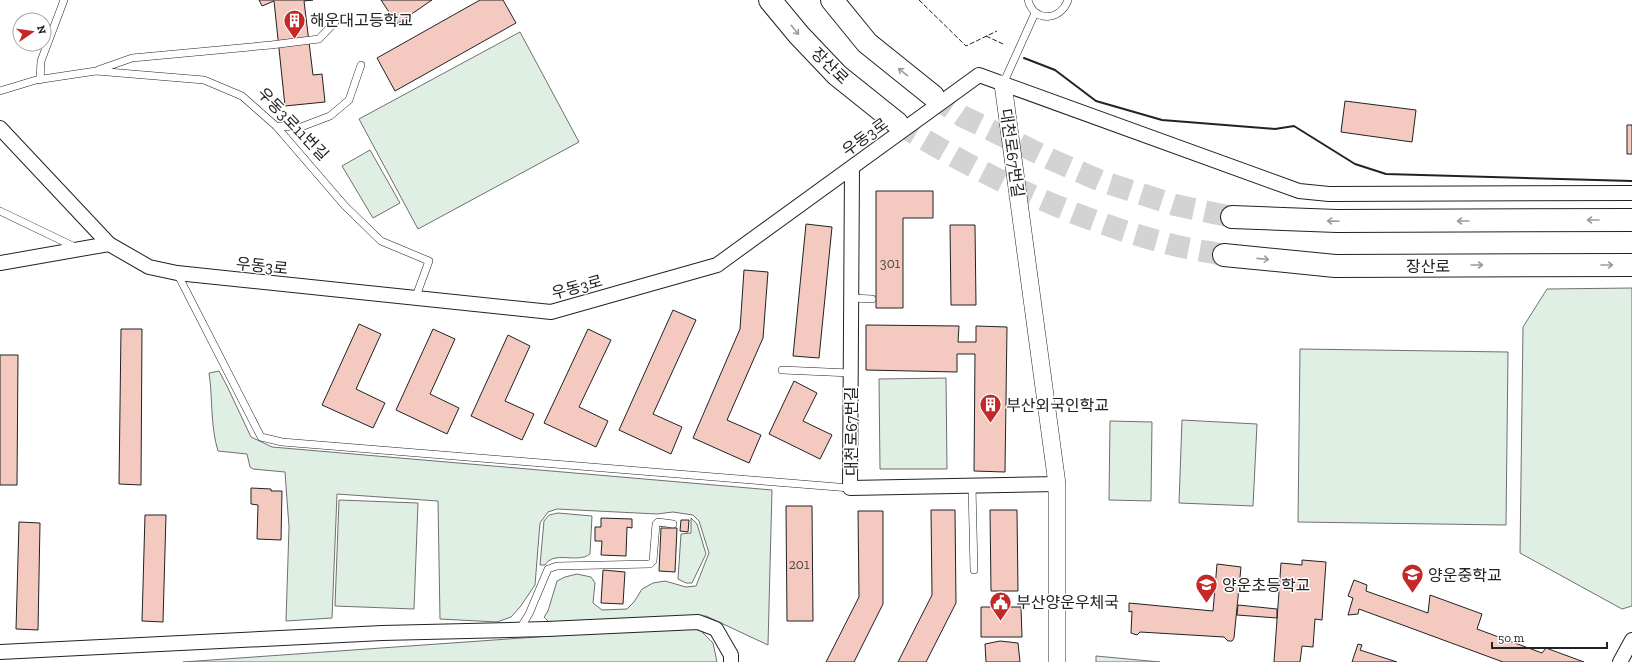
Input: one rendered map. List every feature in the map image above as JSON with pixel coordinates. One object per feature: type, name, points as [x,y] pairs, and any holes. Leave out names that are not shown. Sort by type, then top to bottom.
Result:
[{"type":"highway","name":"장산로","points":[[770,0],[799,35],[837,75],[897,123]]},
{"type":"highway","points":[[832,0],[867,43],[933,96]]},
{"type":"highway","points":[[1232,217],[1337,221],[1632,220]]},
{"type":"highway","name":"장산로","points":[[1224,255],[1335,266],[1632,265]]},
{"type":"street","name":"우동3로","points":[[109,244],[149,267],[177,274],[551,312],[716,266],[979,75],[1003,84]]},
{"type":"street","points":[[1003,84],[1299,191],[1329,194],[1632,193]]},
{"type":"street","name":"대천로67번길","points":[[1003,84],[1057,484],[1057,662]]},
{"type":"street","points":[[0,128],[109,244]]},
{"type":"street","name":"대천로67번길","points":[[852,168],[850,488],[1057,484]]},
{"type":"street","points":[[0,263],[109,244]]},
{"type":"street","points":[[0,652],[382,633],[519,630],[698,622],[716,629],[731,655],[731,662]]},
{"type":"street","points":[[1620,662],[1632,640]]},
{"type":"lane","points":[[40,80],[41,61],[64,0]]},
{"type":"lane","points":[[1028,0],[1031,8],[1042,16],[1056,16],[1066,6],[1068,0]]},
{"type":"lane","points":[[1003,84],[1036,13]]},
{"type":"lane","points":[[96,71],[132,58],[271,46],[319,39],[335,22]]},
{"type":"lane","points":[[276,126],[302,127],[330,116],[349,100],[361,65]]},
{"type":"lane","name":"우동3로11번길","points":[[0,91],[40,80],[96,71],[204,80],[242,96],[276,126],[345,206],[381,241],[429,261],[415,299]]},
{"type":"lane","points":[[0,210],[79,249]]},
{"type":"lane","points":[[177,274],[261,437],[282,442],[850,488]]},
{"type":"lane","points":[[852,298],[872,298]]},
{"type":"lane","points":[[782,370],[851,373]]},
{"type":"lane","points":[[972,486],[974,570]]},
{"type":"lane","points":[[519,630],[529,614],[548,569],[557,566],[650,564],[653,561],[656,524],[658,522],[673,524]]},
{"type":"green space","points":[[520,32],[579,142],[418,229],[359,119]]},
{"type":"green space","points":[[370,150],[400,203],[373,218],[342,166]]},
{"type":"green space","points":[[1632,288],[1632,606],[1622,609],[1520,553],[1523,327],[1547,289]]},
{"type":"green space","points":[[1300,349],[1508,352],[1506,525],[1298,522]]},
{"type":"green space","points":[[219,371],[251,437],[272,447],[772,490],[768,645],[706,616],[549,622],[544,617],[548,611],[557,581],[577,574],[591,577],[595,583],[593,603],[602,610],[627,609],[634,602],[642,589],[653,583],[665,581],[686,587],[696,586],[709,553],[699,521],[693,515],[673,512],[657,514],[557,509],[548,512],[540,523],[535,585],[511,617],[497,622],[440,619],[438,501],[337,494],[332,618],[286,621],[289,527],[285,472],[253,469],[250,467],[247,454],[218,451],[215,441],[209,373]]},
{"type":"green space","points":[[946,378],[947,469],[880,469],[879,379]]},
{"type":"green space","points":[[1182,420],[1257,424],[1253,506],[1179,503]]},
{"type":"green space","points":[[1110,421],[1152,422],[1151,501],[1109,500]]},
{"type":"green space","points":[[339,500],[418,503],[414,609],[335,606]]},
{"type":"green space","points":[[558,513],[592,516],[590,554],[579,558],[554,558],[545,565],[540,565],[544,521],[549,515]]},
{"type":"green space","points":[[691,518],[697,524],[706,554],[692,583],[686,583],[678,579],[681,534],[691,533]]},
{"type":"green space","points":[[678,627],[700,630],[713,643],[717,662],[183,662]]},
{"type":"green space","points":[[1096,656],[1160,662],[1096,662]]},
{"type":"building","name":"해운대고등학교","points":[[259,0],[313,0],[304,1],[313,75],[322,74],[325,102],[285,106],[274,1],[262,6]]},
{"type":"building","points":[[381,0],[432,0],[397,24]]},
{"type":"building","points":[[480,0],[503,0],[516,23],[395,91],[377,58]]},
{"type":"building","points":[[1345,101],[1416,110],[1412,142],[1341,132]]},
{"type":"building","points":[[1627,125],[1632,125],[1632,154],[1627,154]]},
{"type":"building","points":[[876,191],[933,191],[933,218],[903,218],[903,308],[876,308]]},
{"type":"building","points":[[806,224],[832,227],[819,358],[793,356]]},
{"type":"building","points":[[950,225],[975,225],[976,305],[951,305]]},
{"type":"building","points":[[744,270],[768,272],[763,338],[727,420],[761,435],[749,463],[693,438],[740,329]]},
{"type":"building","points":[[673,310],[696,320],[653,414],[682,427],[671,454],[619,430]]},
{"type":"building","points":[[359,324],[381,334],[356,389],[385,403],[373,428],[322,405]]},
{"type":"building","name":"부산외국인학교","points":[[866,325],[959,326],[958,342],[976,342],[976,326],[1007,327],[1005,472],[974,471],[975,354],[957,354],[957,372],[866,370]]},
{"type":"building","points":[[121,329],[142,329],[141,485],[119,484]]},
{"type":"building","points":[[433,329],[455,339],[430,394],[459,408],[447,434],[396,410]]},
{"type":"building","points":[[588,329],[611,340],[579,407],[608,421],[596,447],[544,423]]},
{"type":"building","points":[[508,335],[530,346],[505,401],[534,414],[522,440],[471,416]]},
{"type":"building","points":[[0,355],[18,355],[17,485],[0,485]]},
{"type":"building","points":[[794,381],[817,393],[803,421],[832,435],[820,459],[769,434]]},
{"type":"building","points":[[251,488],[282,491],[281,540],[257,539],[258,505],[251,504]]},
{"type":"building","points":[[786,506],[812,506],[813,621],[787,621]]},
{"type":"building","points":[[931,510],[955,510],[956,603],[926,662],[898,662],[932,595]]},
{"type":"building","points":[[990,510],[1017,510],[1018,591],[991,591]]},
{"type":"building","points":[[858,511],[883,511],[883,604],[854,662],[826,662],[859,597]]},
{"type":"building","points":[[145,515],[166,515],[163,622],[142,621]]},
{"type":"building","points":[[601,518],[632,519],[632,528],[627,527],[626,556],[601,555],[602,541],[595,541],[595,527],[601,527]]},
{"type":"building","points":[[681,520],[689,520],[688,532],[680,531]]},
{"type":"building","points":[[19,522],[40,523],[38,630],[16,629]]},
{"type":"building","points":[[661,528],[677,528],[675,572],[659,571]]},
{"type":"building","points":[[1302,560],[1326,562],[1322,620],[1315,619],[1313,647],[1302,646],[1300,662],[1274,662],[1281,563],[1302,565]]},
{"type":"building","points":[[1217,564],[1241,567],[1234,638],[1232,641],[1228,641],[1224,637],[1140,632],[1137,635],[1131,633],[1132,611],[1129,612],[1129,603],[1213,611]]},
{"type":"building","points":[[603,570],[625,572],[623,604],[601,603]]},
{"type":"building","points":[[1354,580],[1367,585],[1366,591],[1428,613],[1430,595],[1482,614],[1477,629],[1542,653],[1546,648],[1584,662],[1503,662],[1359,609],[1358,614],[1348,615],[1353,598],[1348,596]]},
{"type":"building","points":[[1238,605],[1277,609],[1277,618],[1237,615]]},
{"type":"building","name":"부산양운우체국","points":[[981,607],[1021,607],[1022,637],[981,637]]},
{"type":"building","points":[[1000,641],[1018,643],[1020,662],[986,662],[985,644]]},
{"type":"building","points":[[1358,644],[1362,645],[1360,650],[1397,662],[1352,662]]},
{"type":"tunnel","points":[[933,96],[962,116],[1050,159],[1101,181],[1175,205],[1232,217]]},
{"type":"tunnel","points":[[897,123],[959,159],[1059,207],[1128,232],[1162,242],[1224,255]]},
{"type":"fence","points":[[919,0],[966,46],[997,31]]},
{"type":"fence","points":[[986,36],[1003,44]]},
{"type":"wall","points":[[1024,58],[1055,70],[1096,101],[1162,120],[1275,129],[1294,126],[1355,164],[1386,174],[1632,181]]},
{"type":"place","name":"해운대고등학교","points":[[294,40]]},
{"type":"place","name":"부산외국인학교","points":[[990,424]]},
{"type":"place","name":"양운중학교","points":[[1412,594]]},
{"type":"place","name":"양운초등학교","points":[[1206,604]]},
{"type":"place","name":"부산양운우체국","points":[[1001,622]]}]
